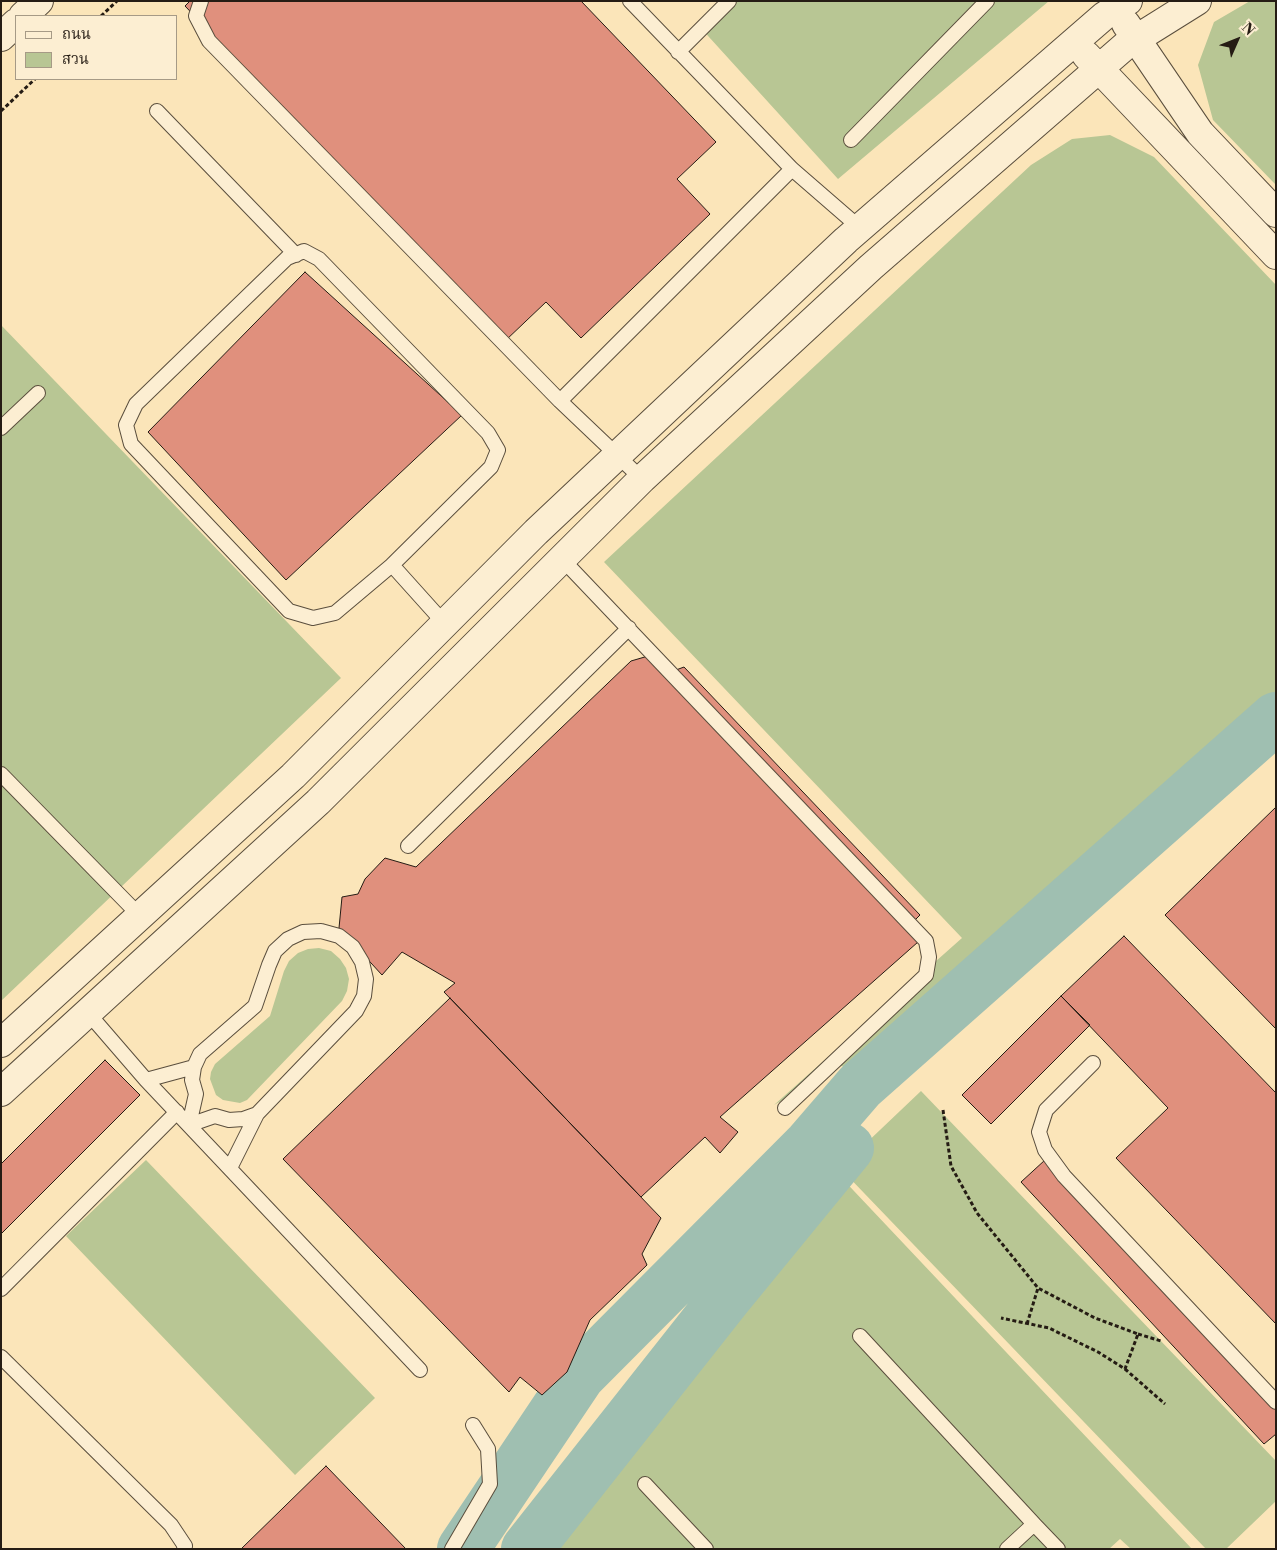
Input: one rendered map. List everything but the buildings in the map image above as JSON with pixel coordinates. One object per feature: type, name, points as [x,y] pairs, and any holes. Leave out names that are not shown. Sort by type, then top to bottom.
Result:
[{"type":"street","points":[[25,15],[39,1]]},
{"type":"street","points":[[1,1092],[89,1014],[318,802],[642,479],[871,267],[1125,46],[1197,1]]},
{"type":"street","points":[[1,1043],[293,776],[536,532],[860,228],[1104,16],[1121,5],[1137,39],[1200,134],[1276,213]]},
{"type":"street","points":[[1,37],[15,24]]},
{"type":"street","points":[[1074,42],[1276,255]]},
{"type":"lane","points":[[200,1],[196,16],[209,41],[560,401],[642,479]]},
{"type":"lane","points":[[630,1],[792,169],[860,228]]},
{"type":"lane","points":[[678,52],[729,1]]},
{"type":"lane","points":[[851,140],[987,1]]},
{"type":"lane","points":[[157,111],[296,255]]},
{"type":"lane","points":[[560,401],[792,169]]},
{"type":"lane","points":[[304,251],[319,259],[488,433],[498,450],[491,468],[392,565],[335,614],[313,618],[290,611],[131,444],[126,425],[136,404],[287,258],[304,251]]},
{"type":"lane","points":[[1,428],[38,393]]},
{"type":"lane","points":[[562,559],[926,941],[929,957],[926,975],[785,1108]]},
{"type":"lane","points":[[392,565],[445,624]]},
{"type":"lane","points":[[408,846],[629,628]]},
{"type":"lane","points":[[1,774],[140,916]]},
{"type":"lane","points":[[189,1126],[196,1094],[192,1080],[194,1067],[200,1054],[255,1006],[275,951],[288,939],[303,932],[321,931],[339,936],[353,947],[362,962],[366,979],[364,996],[356,1011],[257,1114],[230,1168]]},
{"type":"lane","points":[[89,1014],[146,1080],[420,1370]]},
{"type":"lane","points":[[1093,1062],[1046,1110],[1039,1132],[1045,1150],[1064,1176],[1276,1402]]},
{"type":"lane","points":[[146,1080],[194,1067]]},
{"type":"lane","points":[[1,1289],[177,1112]]},
{"type":"lane","points":[[189,1126],[215,1116],[229,1120],[243,1119],[257,1114]]},
{"type":"lane","points":[[860,1336],[1058,1549]]},
{"type":"lane","points":[[1,1357],[171,1525],[185,1546],[184,1549]]},
{"type":"lane","points":[[452,1549],[490,1484],[488,1449],[474,1425]]},
{"type":"lane","points":[[644,1484],[706,1549]]},
{"type":"lane","points":[[1007,1549],[1034,1524]]},
{"type":"path","points":[[102,15],[117,1]]},
{"type":"path","points":[[1,111],[34,80]]},
{"type":"path","points":[[943,1110],[952,1166],[978,1213],[1038,1288],[1095,1318],[1161,1341]]},
{"type":"path","points":[[1027,1324],[1038,1288]]},
{"type":"path","points":[[1001,1318],[1049,1328],[1098,1352],[1125,1369],[1165,1404]]},
{"type":"path","points":[[1125,1369],[1138,1334]]},
{"type":"green space","points":[[726,1],[1049,1],[838,179],[699,26]]},
{"type":"green space","points":[[1250,1],[1276,1],[1276,185],[1213,120],[1198,65],[1214,22]]},
{"type":"green space","points":[[1110,135],[1154,157],[1276,285],[1276,697],[872,1075],[841,1066],[774,1105],[962,938],[604,562],[1031,165],[1072,139]]},
{"type":"green space","points":[[1,325],[341,678],[1,1001]]},
{"type":"green space","points":[[319,948],[331,951],[346,968],[349,979],[347,991],[342,1001],[247,1100],[240,1103],[223,1100],[216,1095],[210,1079],[215,1064],[270,1016],[289,961],[298,953],[308,949]]},
{"type":"green space","points":[[921,1091],[1276,1461],[1276,1501],[1226,1549],[1206,1549],[840,1168]]},
{"type":"green space","points":[[146,1160],[375,1398],[295,1475],[66,1236]]},
{"type":"green space","points":[[837,1173],[1192,1549],[1131,1549],[1120,1539],[1109,1549],[534,1549]]},
{"type":"waterway","points":[[463,1549],[579,1376],[810,1144],[860,1086],[1276,718]]},
{"type":"waterway","points":[[527,1549],[726,1297],[848,1148]]}]
